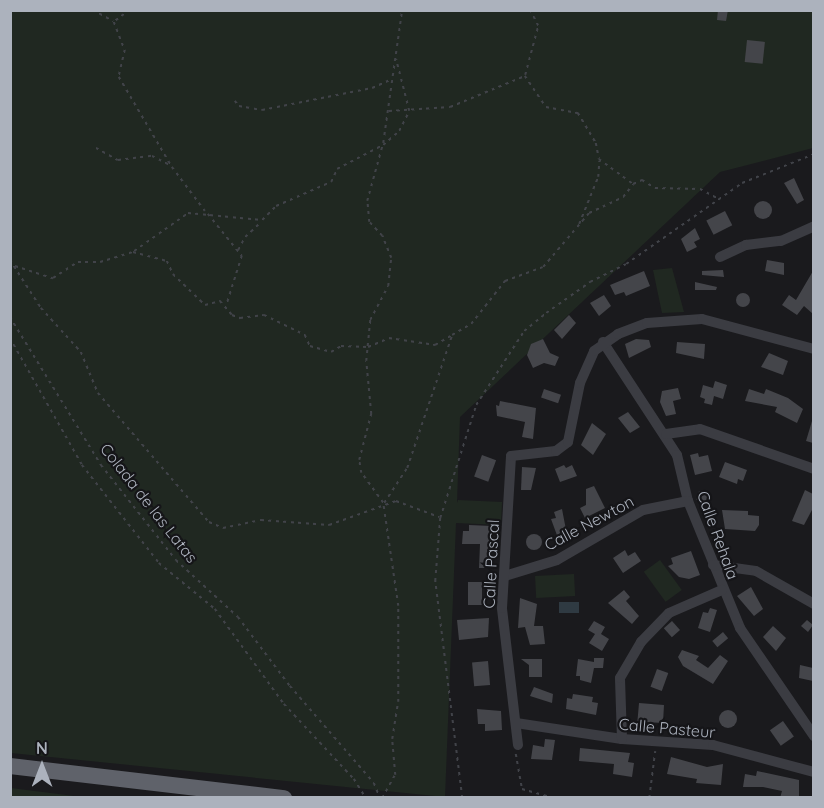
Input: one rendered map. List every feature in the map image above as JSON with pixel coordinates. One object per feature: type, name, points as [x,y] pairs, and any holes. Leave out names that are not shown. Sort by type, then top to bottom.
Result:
[{"type":"highway","points":[[10,766],[284,798]]},
{"type":"street","points":[[720,256],[746,245],[781,241],[813,228]]},
{"type":"street","points":[[603,342],[647,322],[702,319],[813,349]]},
{"type":"street","name":"Calle Rehala","points":[[603,342],[666,434],[677,455],[688,501],[722,590],[740,628],[813,736]]},
{"type":"street","name":"Calle Pascal","points":[[518,746],[502,608],[511,456],[556,451],[568,442],[580,383],[594,351],[603,342]]},
{"type":"street","points":[[666,434],[700,429],[813,469]]},
{"type":"street","name":"Calle Newton","points":[[505,576],[557,560],[643,510],[688,501]]},
{"type":"street","points":[[712,565],[756,571],[813,604]]},
{"type":"street","points":[[622,739],[620,678],[641,642],[669,613],[722,590]]},
{"type":"street","name":"Calle Pasteur","points":[[516,723],[622,739],[713,746],[813,772]]},
{"type":"path","points":[[93,10],[114,22],[125,50],[119,77],[172,167],[242,256],[226,305]]},
{"type":"path","points":[[114,22],[130,10]]},
{"type":"path","points":[[381,798],[394,778],[392,739],[398,702],[398,606],[383,503],[361,472],[358,460],[371,414],[368,347],[370,320],[388,286],[391,258],[382,236],[369,222],[367,201],[383,145],[402,10]]},
{"type":"path","points":[[530,10],[538,26],[525,76],[546,107],[578,114],[596,143],[599,159],[598,177],[578,228]]},
{"type":"path","points":[[238,251],[245,237],[276,206],[331,182],[337,169],[383,145],[399,131],[409,111],[396,58]]},
{"type":"path","points":[[389,111],[450,107],[525,76]]},
{"type":"path","points":[[235,101],[239,106],[262,110],[372,88],[393,79]]},
{"type":"path","points":[[96,148],[118,160],[152,156],[172,167]]},
{"type":"path","points":[[133,252],[166,261],[173,274],[205,305],[220,301],[226,305],[232,315],[264,315],[305,335],[310,346],[331,352],[341,346],[368,347],[389,338],[435,345],[471,324],[505,281],[543,267],[589,213],[623,196],[633,184],[642,180],[655,188],[700,189],[718,198],[742,183],[813,154]]},
{"type":"path","points":[[599,159],[633,184]]},
{"type":"path","points":[[14,266],[53,278],[78,262],[100,262],[133,252],[181,216],[206,213],[262,220]]},
{"type":"path","points":[[10,260],[41,308],[81,352],[98,393],[209,522],[223,528],[261,520],[329,525],[383,503],[396,501],[440,518]]},
{"type":"path","name":"Colada de las Latas","points":[[10,317],[101,465],[176,560],[238,617],[290,686],[374,783],[381,798]]},
{"type":"path","points":[[383,503],[407,468],[452,335]]},
{"type":"path","points":[[10,338],[82,465],[159,563],[215,609],[284,704],[354,779],[366,798]]},
{"type":"path","points":[[649,798],[656,741]]},
{"type":"path","points":[[518,746],[514,759],[522,789],[553,798]]},
{"type":"shaded area","points":[[10,11],[813,11],[813,148],[720,172],[460,417],[457,503],[458,500],[502,502],[501,525],[456,523],[445,797],[11,753]]},
{"type":"shaded area","points":[[672,268],[684,312],[662,313],[653,270]]},
{"type":"shaded area","points":[[660,560],[682,590],[666,602],[644,572]]},
{"type":"shaded area","points":[[574,574],[575,596],[536,598],[535,576]]},
{"type":"shaded area","points":[[559,602],[579,602],[579,613],[559,613]]},
{"type":"shaded area","points":[[11,788],[82,797],[11,797]]},
{"type":"building","points":[[718,10],[728,10],[726,21],[717,20]]},
{"type":"building","points":[[747,40],[765,42],[763,64],[745,62]]},
{"type":"building","points":[[794,178],[804,200],[797,204],[784,183]]},
{"type":"building","points":[[759,201],[767,201],[772,206],[770,217],[759,219],[754,214],[754,206]]},
{"type":"building","points":[[725,211],[732,225],[714,235],[706,221]]},
{"type":"building","points":[[695,228],[700,239],[694,242],[697,247],[687,252],[681,239]]},
{"type":"building","points":[[767,260],[784,263],[784,275],[765,271]]},
{"type":"building","points":[[723,270],[724,277],[702,275],[702,271]]},
{"type":"building","points":[[644,271],[650,286],[626,296],[624,292],[615,295],[610,285]]},
{"type":"building","points":[[813,271],[813,314],[804,306],[797,315],[782,305],[789,295],[796,300]]},
{"type":"building","points":[[695,282],[717,287],[716,290],[695,290]]},
{"type":"building","points":[[740,293],[746,293],[750,300],[746,307],[740,307],[736,303],[736,297]]},
{"type":"building","points":[[604,295],[611,306],[599,316],[590,303]]},
{"type":"building","points":[[569,315],[576,323],[562,339],[554,330]]},
{"type":"building","points":[[543,339],[550,353],[559,357],[555,366],[544,363],[533,368],[527,355],[531,344]]},
{"type":"building","points":[[636,339],[649,340],[651,347],[629,358],[625,344]]},
{"type":"building","points":[[677,342],[705,344],[704,359],[676,353]]},
{"type":"building","points":[[769,353],[788,361],[783,375],[761,367]]},
{"type":"building","points":[[715,381],[727,385],[723,399],[714,396],[712,405],[704,403],[705,399],[700,397],[703,385],[713,388]]},
{"type":"building","points":[[678,388],[681,399],[673,401],[676,414],[666,416],[660,402],[662,391]]},
{"type":"building","points":[[544,389],[561,395],[558,403],[541,398]]},
{"type":"building","points":[[749,389],[764,394],[766,389],[788,398],[803,409],[797,423],[775,412],[777,407],[745,401]]},
{"type":"building","points":[[500,401],[536,408],[533,439],[522,437],[525,422],[497,416],[496,405],[499,406]]},
{"type":"building","points":[[628,412],[640,427],[630,433],[618,418]]},
{"type":"building","points":[[813,421],[813,443],[806,441]]},
{"type":"building","points":[[592,423],[606,434],[593,455],[581,445]]},
{"type":"building","points":[[698,453],[699,457],[708,455],[712,471],[695,475],[690,455]]},
{"type":"building","points":[[482,455],[496,460],[488,482],[474,477]]},
{"type":"building","points":[[725,462],[747,470],[743,481],[738,479],[737,484],[719,477]]},
{"type":"building","points":[[564,465],[566,468],[572,465],[577,476],[560,482],[555,469]]},
{"type":"building","points":[[522,467],[536,468],[531,490],[521,490]]},
{"type":"building","points":[[594,486],[605,508],[585,518],[580,508],[586,505],[586,489]]},
{"type":"building","points":[[805,490],[813,494],[813,508],[804,525],[792,521]]},
{"type":"building","points":[[699,491],[709,492],[706,501],[696,500]]},
{"type":"building","points":[[562,509],[567,535],[558,538],[551,519],[556,518],[554,512]]},
{"type":"building","points":[[722,510],[748,511],[748,515],[759,516],[759,525],[755,531],[725,529]]},
{"type":"building","points":[[469,525],[492,526],[488,568],[479,568],[480,544],[462,544],[463,531],[469,531]]},
{"type":"building","points":[[531,534],[537,534],[542,542],[540,548],[531,550],[526,545],[526,539]]},
{"type":"building","points":[[625,550],[628,556],[635,552],[641,561],[623,573],[613,558]]},
{"type":"building","points":[[691,551],[700,575],[689,579],[679,577],[668,566],[673,564],[671,558]]},
{"type":"building","points":[[468,582],[482,582],[482,605],[468,605]]},
{"type":"building","points":[[751,587],[763,609],[754,616],[737,596]]},
{"type":"building","points":[[624,590],[630,597],[626,601],[639,616],[632,624],[608,603]]},
{"type":"building","points":[[520,598],[537,604],[534,626],[543,626],[545,644],[530,645],[525,627],[518,628]]},
{"type":"building","points":[[710,608],[717,610],[710,632],[698,628],[703,612],[708,613]]},
{"type":"building","points":[[489,618],[488,637],[459,640],[457,620]]},
{"type":"building","points":[[807,620],[813,625],[808,632],[801,626]]},
{"type":"building","points":[[594,621],[605,627],[601,634],[609,639],[602,651],[589,643],[595,634],[588,630]]},
{"type":"building","points":[[672,621],[680,630],[672,637],[664,628]]},
{"type":"building","points":[[773,626],[786,638],[776,651],[763,637]]},
{"type":"building","points":[[723,632],[728,638],[717,647],[712,641]]},
{"type":"building","points":[[682,650],[699,656],[696,660],[708,668],[720,655],[728,661],[713,684],[683,666],[678,657]]},
{"type":"building","points":[[594,658],[604,658],[603,668],[594,668],[591,683],[580,680],[580,676],[576,676],[578,659],[594,662]]},
{"type":"building","points":[[521,659],[542,659],[542,677],[529,677],[529,665]]},
{"type":"building","points":[[488,661],[490,685],[474,686],[472,662]]},
{"type":"building","points":[[800,665],[813,668],[813,681],[799,678]]},
{"type":"building","points":[[657,669],[668,673],[662,691],[651,687]]},
{"type":"building","points":[[534,687],[553,694],[552,703],[530,696]]},
{"type":"building","points":[[573,694],[593,697],[592,702],[598,703],[596,715],[566,709],[567,698],[572,699]]},
{"type":"building","points":[[639,703],[664,705],[663,723],[645,722],[644,727],[637,726]]},
{"type":"building","points":[[477,709],[501,711],[502,730],[485,731],[485,724],[478,724]]},
{"type":"building","points":[[728,710],[734,713],[737,719],[734,725],[728,728],[722,725],[719,719],[722,713]]},
{"type":"building","points":[[783,721],[794,737],[781,746],[770,730]]},
{"type":"building","points":[[545,739],[555,740],[552,760],[531,759],[533,745],[544,747]]},
{"type":"building","points":[[580,748],[630,753],[628,762],[634,763],[632,777],[613,774],[614,764],[579,761]]},
{"type":"building","points":[[671,757],[707,767],[723,764],[721,785],[696,783],[697,779],[667,774]]},
{"type":"building","points":[[757,771],[799,780],[799,798],[780,798],[782,791],[763,787],[743,787],[745,774],[756,776]]}]
